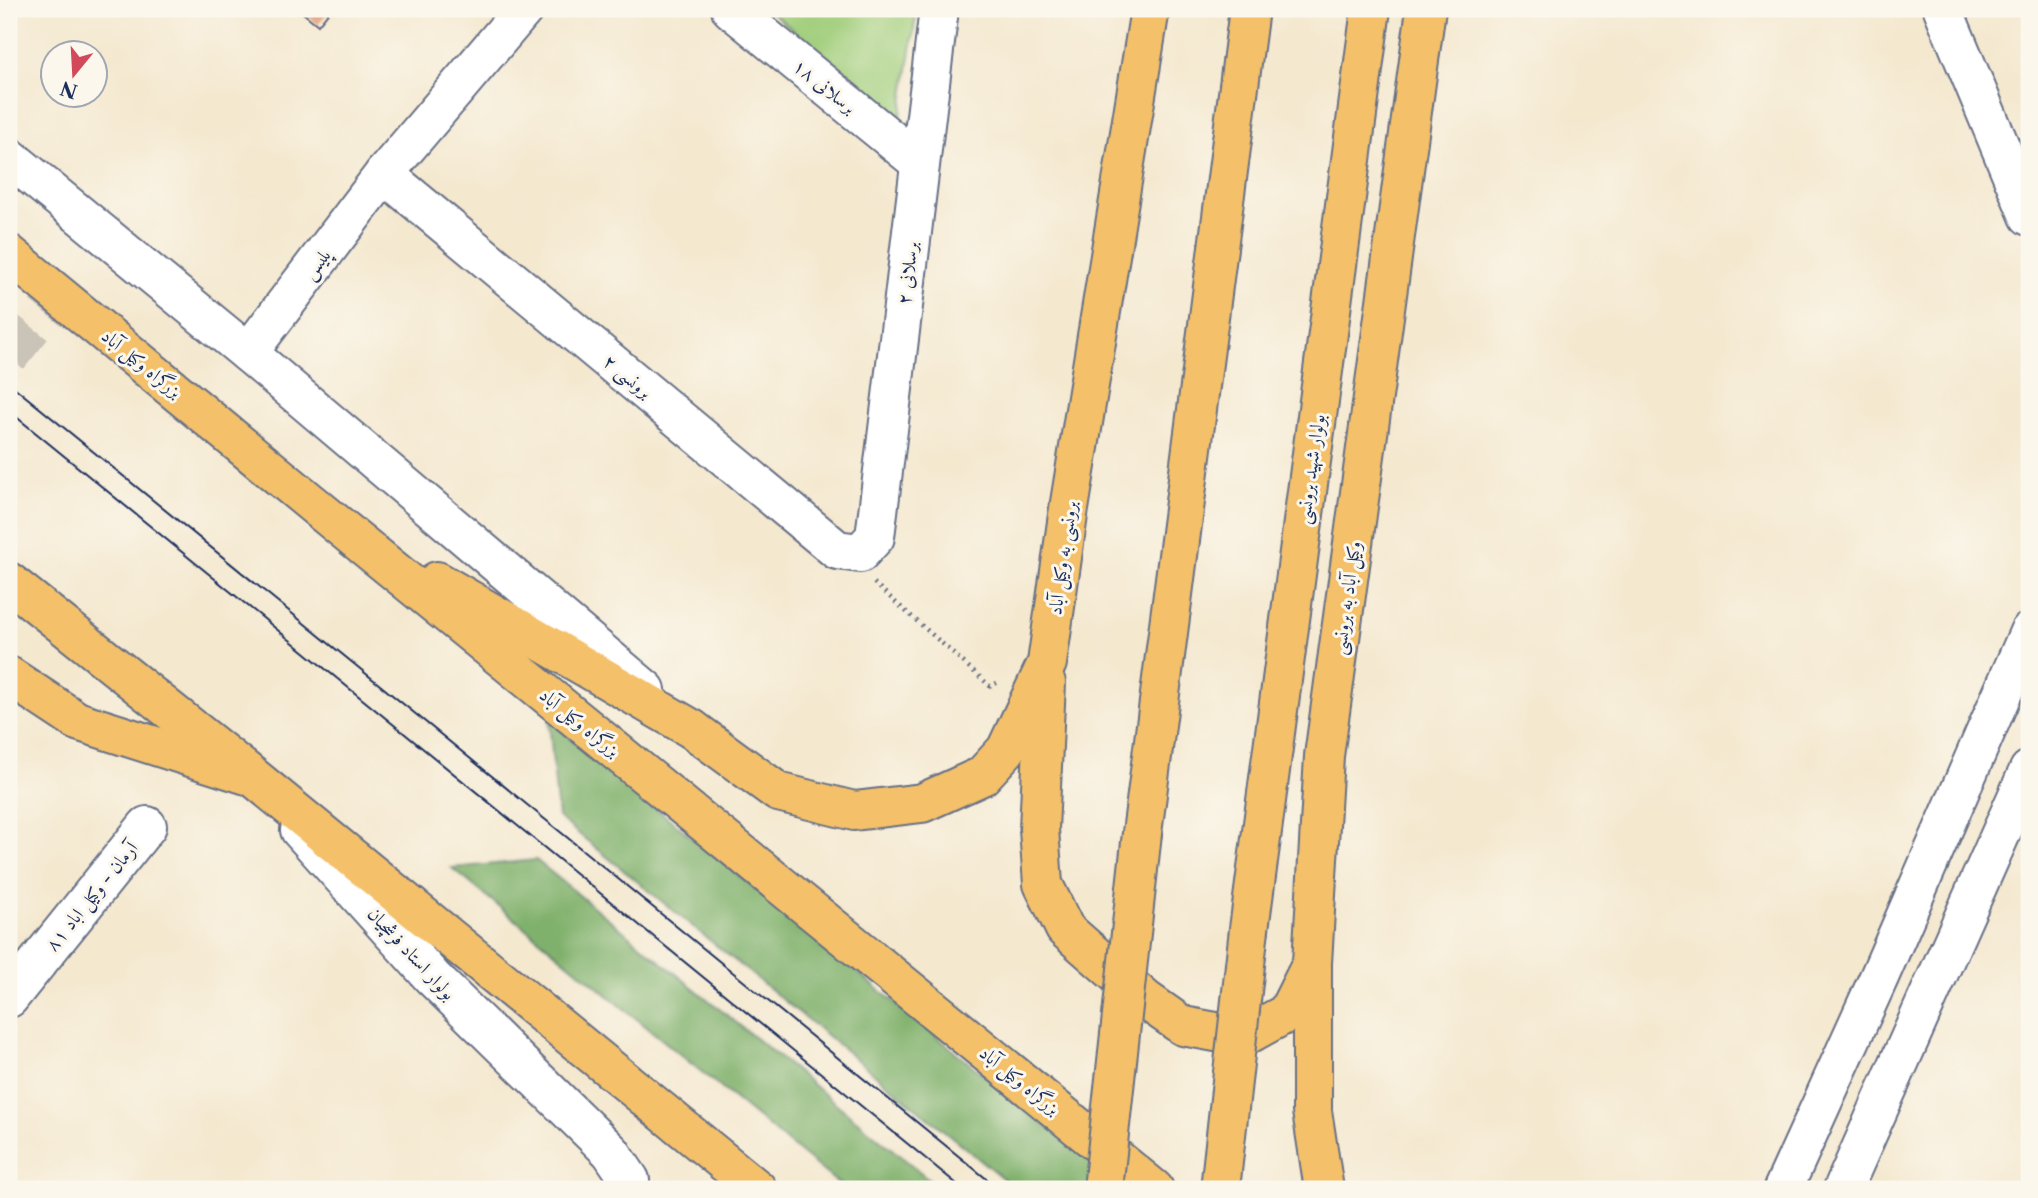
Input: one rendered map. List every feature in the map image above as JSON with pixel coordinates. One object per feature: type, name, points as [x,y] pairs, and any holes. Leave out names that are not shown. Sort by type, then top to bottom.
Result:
[{"type":"main road","name":"برونسی به وکیل آباد","points":[[332,520],[692,729],[778,792],[854,811],[922,803],[982,776],[1006,750],[1047,663],[1070,501],[1150,9]]},
{"type":"main road","points":[[1103,1189],[1142,833],[1249,9]]},
{"type":"main road","name":"بولوار شهید برونسی","points":[[1220,1189],[1249,929],[1371,9]]},
{"type":"main road","name":"وکیل آباد به برونسی","points":[[1324,1189],[1312,1111],[1312,963],[1324,756],[1426,9]]},
{"type":"main road","name":"بزرگراه وکیل آباد","points":[[9,254],[1154,1189]]},
{"type":"main road","points":[[9,582],[252,776],[757,1189]]},
{"type":"main road","points":[[1047,663],[1039,829],[1043,884],[1065,929],[1146,1000],[1183,1026],[1242,1037],[1287,1013],[1312,963]]},
{"type":"main road","points":[[9,676],[77,721],[252,776]]},
{"type":"street","name":"پلیس","points":[[248,353],[384,174],[524,9]]},
{"type":"street","name":"برسلانی ۱۸","points":[[731,9],[920,163]]},
{"type":"street","name":"برسلانی ۲","points":[[837,550],[860,553],[875,537],[939,9]]},
{"type":"street","points":[[1943,9],[2029,216]]},
{"type":"street","points":[[9,158],[248,353],[692,729]]},
{"type":"street","name":"برونسی ۲","points":[[384,174],[837,550]]},
{"type":"street","points":[[1783,1189],[1886,962],[2029,632]]},
{"type":"street","points":[[1843,1189],[2029,770]]},
{"type":"street","name":"بولوار استاد فرشچیان","points":[[252,776],[432,977],[611,1152],[630,1180],[629,1189]]},
{"type":"street","name":"آرمان - وکیل اباد ۸۱","points":[[9,998],[146,826]]},
{"type":"path","points":[[837,550],[990,686],[1047,663]]},
{"type":"green space","points":[[767,9],[917,9],[901,116]]},
{"type":"green space","points":[[549,721],[1124,1189],[1016,1189],[558,817]]},
{"type":"green space","points":[[536,860],[941,1189],[845,1189],[452,868]]},
{"type":"building","points":[[298,9],[331,9],[318,25]]},
{"type":"tunnel","points":[[9,357],[80,269]]},
{"type":"tram line","points":[[9,383],[999,1189]]},
{"type":"tram line","points":[[9,411],[963,1189]]}]
